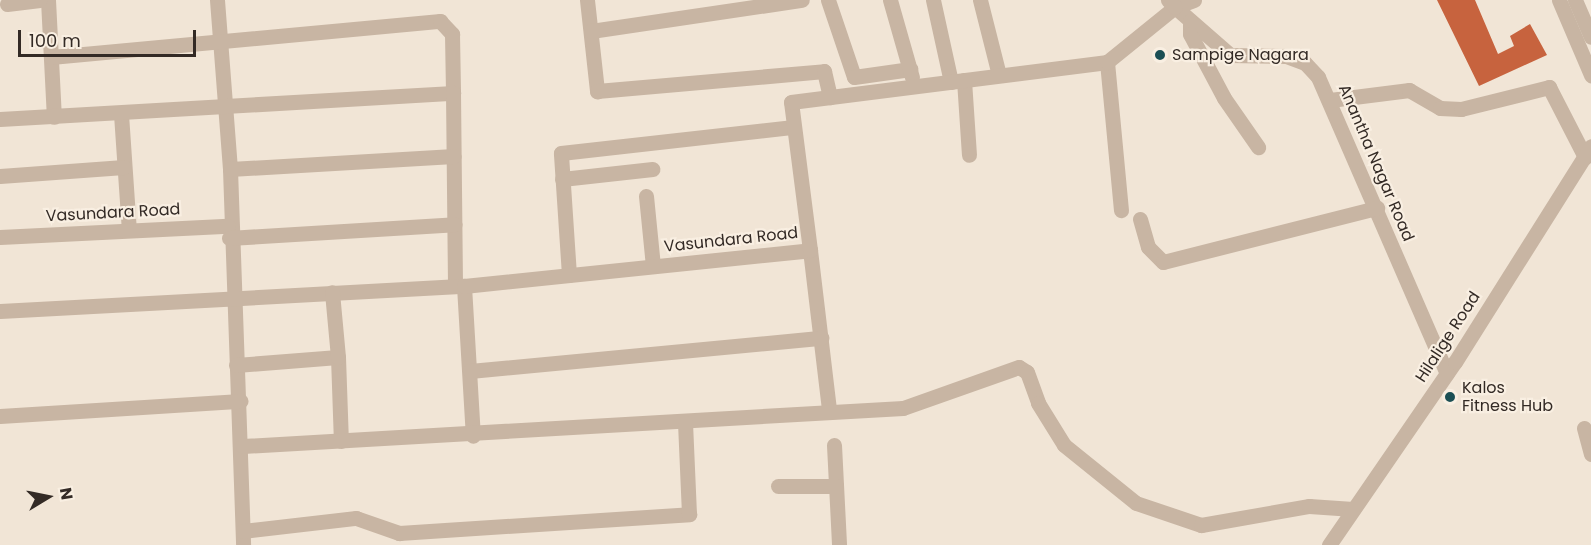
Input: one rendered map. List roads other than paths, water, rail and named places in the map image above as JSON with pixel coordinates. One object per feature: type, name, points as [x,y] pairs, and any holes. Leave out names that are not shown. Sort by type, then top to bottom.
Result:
[{"type":"street","points":[[7,4],[40,0]]},
{"type":"street","points":[[48,0],[54,117]]},
{"type":"street","points":[[217,0],[230,170],[228,232],[236,364],[241,401],[243,538],[356,518],[399,533],[689,514],[685,423]]},
{"type":"street","points":[[587,0],[597,91],[824,71],[830,97]]},
{"type":"street","points":[[591,31],[802,0]]},
{"type":"street","points":[[828,0],[854,77],[910,69]]},
{"type":"street","points":[[890,0],[914,86]]},
{"type":"street","points":[[933,0],[957,81],[969,155]]},
{"type":"street","points":[[980,0],[999,75]]},
{"type":"street","points":[[1121,210],[1107,62],[1171,3],[1194,0]]},
{"type":"street","points":[[1558,0],[1591,75]]},
{"type":"street","points":[[1575,0],[1591,37]]},
{"type":"street","name":"Anantha Nagar Road","points":[[1171,3],[1235,57],[1276,54],[1305,63],[1330,100],[1447,373]]},
{"type":"street","points":[[51,57],[221,44],[440,21],[452,34],[455,224],[459,286],[470,371],[473,436]]},
{"type":"street","points":[[1190,21],[1190,34],[1224,98],[1258,147]]},
{"type":"street","name":"Vasundara Road","points":[[0,311],[459,286],[810,250],[790,102],[1107,62]]},
{"type":"street","points":[[1330,100],[1408,90],[1440,108],[1461,109],[1548,87],[1588,151]]},
{"type":"street","points":[[0,119],[121,114],[453,93]]},
{"type":"street","points":[[121,114],[129,231]]},
{"type":"street","points":[[569,275],[561,153],[794,127]]},
{"type":"street","name":"Hilalige Road","points":[[1329,545],[1447,373],[1588,151]]},
{"type":"street","points":[[230,170],[454,156]]},
{"type":"street","points":[[0,176],[124,167]]},
{"type":"street","points":[[562,179],[652,169]]},
{"type":"street","points":[[645,196],[652,266]]},
{"type":"street","points":[[1140,219],[1148,247],[1163,262],[1377,208]]},
{"type":"street","name":"Vasundara Road","points":[[0,237],[129,231],[228,232],[455,224]]},
{"type":"street","points":[[810,250],[829,409]]},
{"type":"street","points":[[332,292],[338,357],[341,441]]},
{"type":"street","points":[[470,371],[820,338]]},
{"type":"street","points":[[236,364],[338,357]]},
{"type":"street","points":[[243,446],[473,436],[685,423],[829,409],[903,408],[1019,367],[1027,372],[1038,403],[1064,446],[1136,503],[1201,525],[1309,506],[1353,509]]},
{"type":"street","points":[[0,416],[241,401]]},
{"type":"street","points":[[1584,428],[1591,454]]},
{"type":"street","points":[[834,445],[839,545]]},
{"type":"street","points":[[778,486],[836,486]]},
{"type":"place","name":"Sampige Nagara","points":[[1160,55]]},
{"type":"place","name":"Kalos Fitness Hub","points":[[1450,397]]}]
